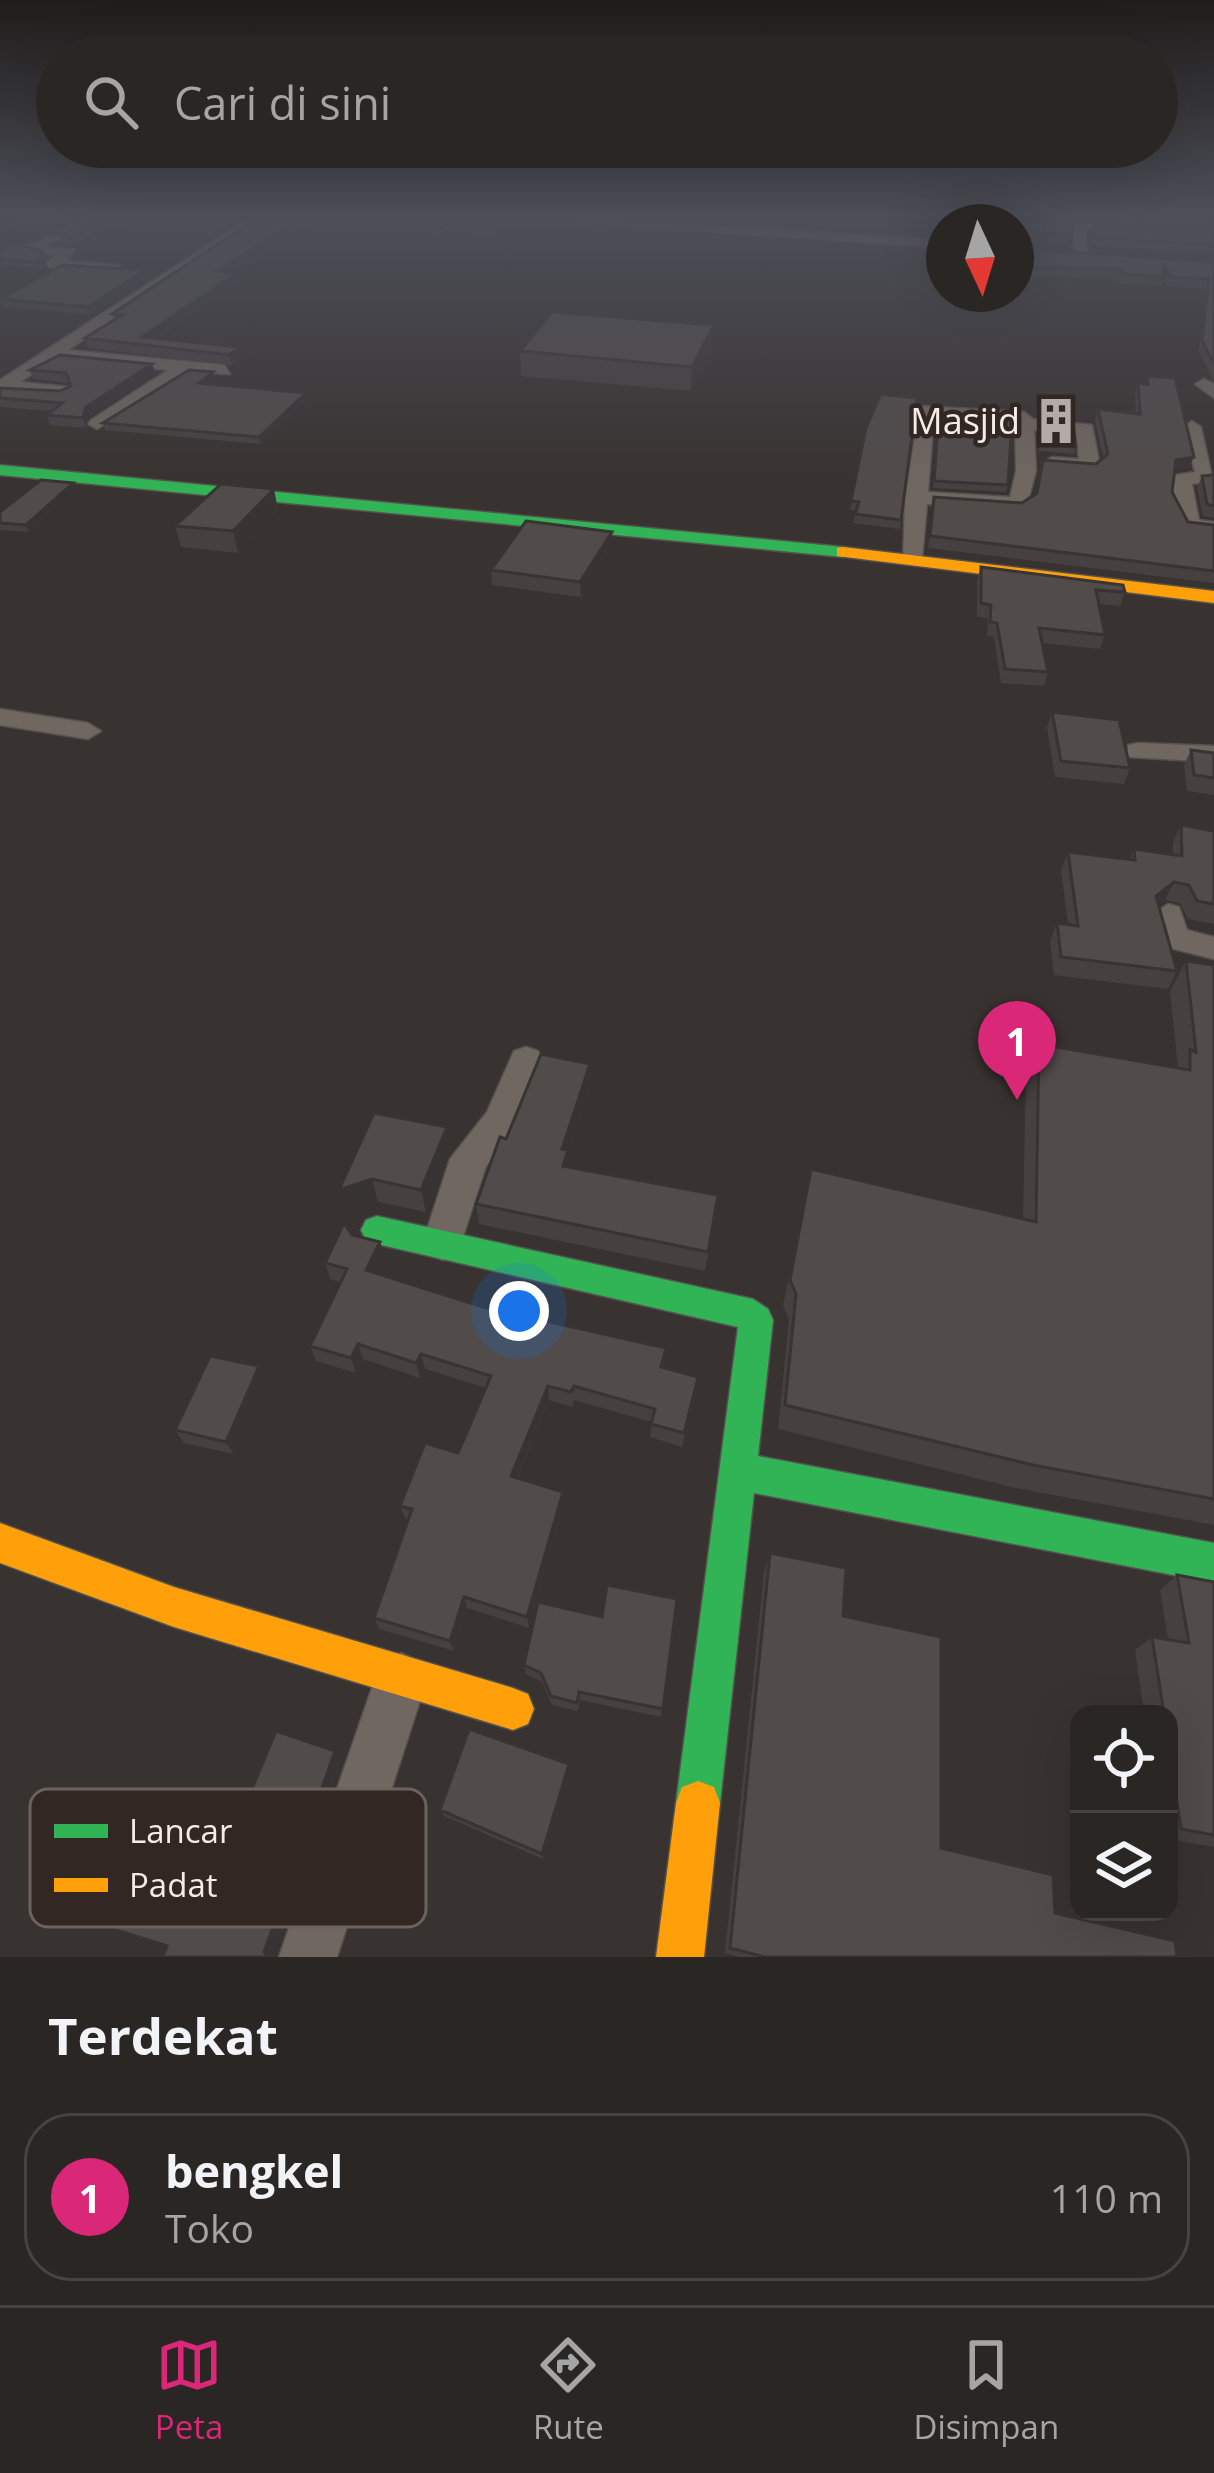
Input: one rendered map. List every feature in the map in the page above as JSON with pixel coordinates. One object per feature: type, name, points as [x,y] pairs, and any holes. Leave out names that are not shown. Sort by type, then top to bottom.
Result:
[{"type":"street","points":[[2,387],[126,304]]},
{"type":"street","points":[[53,354],[224,370]]},
{"type":"street","points":[[97,424],[140,391],[186,367]]},
{"type":"street","points":[[2,387],[63,391]]},
{"type":"street","points":[[911,560],[915,497],[928,409],[1021,416],[1025,460],[1022,499],[1015,506],[915,497]]},
{"type":"street","points":[[1025,424],[1084,423],[1091,472],[1025,460]]},
{"type":"street","points":[[1192,427],[1205,477],[1181,479],[1184,512],[1191,524],[1214,528]]},
{"type":"street","points":[[0,470],[911,560],[1214,597]]},
{"type":"street","points":[[0,717],[88,731]]},
{"type":"street","points":[[1138,751],[1214,754]]},
{"type":"street","points":[[1168,915],[1173,938],[1214,948]]},
{"type":"street","points":[[443,1242],[469,1159],[502,1121],[526,1061]]},
{"type":"street","points":[[376,1230],[750,1314],[756,1320],[741,1472],[702,1742],[680,1957]]},
{"type":"street","points":[[741,1472],[1214,1563]]},
{"type":"street","points":[[0,1543],[174,1607],[512,1709]]},
{"type":"street","points":[[364,1789],[401,1679]]},
{"type":"street","points":[[308,1957],[318,1927]]},
{"type":"building","points":[[127,304],[190,304],[142,337],[240,347],[229,355],[85,338],[122,315],[112,314]]},
{"type":"building","points":[[1206,304],[1214,304],[1214,364],[1202,341]]},
{"type":"building","points":[[552,312],[714,325],[692,367],[520,351]]},
{"type":"building","points":[[60,355],[152,364],[86,407],[83,418],[47,415],[62,403],[0,398],[0,388],[60,391],[71,386],[66,373],[30,370]]},
{"type":"building","points":[[189,370],[213,372],[199,383],[306,393],[259,437],[103,423]]},
{"type":"building","points":[[1147,376],[1175,378],[1194,457],[1176,460],[1172,492],[1188,522],[1214,525],[1214,571],[930,536],[934,497],[1022,503],[1037,493],[1043,460],[1096,464],[1108,454],[1098,409],[1140,414],[1138,383],[1148,384]]},
{"type":"building","points":[[881,394],[917,398],[901,520],[855,514],[859,502],[851,501],[866,428]]},
{"type":"building","points":[[939,414],[1012,419],[1008,485],[934,481]]},
{"type":"building","points":[[1040,428],[1074,431],[1076,447],[1041,444]]},
{"type":"building","points":[[1214,475],[1214,506],[1207,504],[1202,476]]},
{"type":"building","points":[[41,480],[73,483],[26,525],[0,523],[0,512]]},
{"type":"building","points":[[221,484],[274,489],[233,531],[175,526]]},
{"type":"building","points":[[526,521],[612,532],[580,582],[491,570]]},
{"type":"building","points":[[981,567],[1123,585],[1125,592],[1096,590],[1105,635],[1039,628],[1048,672],[1005,669],[997,623],[990,622],[991,605],[981,603]]},
{"type":"building","points":[[1052,712],[1119,720],[1130,768],[1061,761]]},
{"type":"building","points":[[1191,750],[1214,753],[1214,778],[1194,775]]},
{"type":"building","points":[[1181,825],[1214,831],[1214,904],[1197,901],[1189,885],[1174,882],[1156,896],[1177,971],[1061,957],[1057,923],[1078,926],[1068,852],[1135,860],[1134,849],[1182,856]]},
{"type":"building","points":[[1186,961],[1214,965],[1214,1499],[1033,1465],[785,1405],[796,1294],[790,1280],[811,1169],[1036,1222],[1039,1044],[1190,1070],[1190,1050],[1196,1052]]},
{"type":"building","points":[[541,1054],[590,1064],[562,1149],[568,1150],[563,1166],[718,1195],[708,1252],[476,1204],[500,1137],[506,1139]]},
{"type":"building","points":[[374,1113],[447,1127],[421,1190],[372,1179],[339,1190]]},
{"type":"building","points":[[344,1223],[352,1235],[380,1242],[366,1270],[483,1307],[666,1348],[661,1367],[698,1377],[684,1433],[651,1424],[655,1409],[574,1386],[571,1392],[548,1386],[511,1476],[563,1492],[527,1617],[464,1597],[450,1641],[374,1618],[412,1509],[400,1506],[425,1443],[458,1453],[491,1376],[421,1354],[416,1363],[358,1344],[351,1358],[310,1346],[347,1269],[325,1263]]},
{"type":"building","points":[[210,1356],[259,1366],[226,1442],[175,1430]]},
{"type":"building","points":[[770,1553],[846,1568],[843,1616],[941,1637],[941,1848],[1053,1875],[1055,1913],[1070,1916],[1070,1921],[1089,1921],[1175,1941],[1177,1957],[765,1957],[730,1948]]},
{"type":"building","points":[[1177,1575],[1214,1582],[1214,1835],[1181,1829],[1178,1705],[1163,1705],[1152,1637],[1189,1643]]},
{"type":"building","points":[[607,1585],[677,1599],[663,1709],[579,1692],[577,1703],[551,1696],[541,1673],[524,1665],[538,1602],[602,1617]]},
{"type":"building","points":[[469,1729],[569,1764],[542,1854],[440,1810]]},
{"type":"building","points":[[276,1731],[335,1751],[322,1789],[252,1789]]},
{"type":"building","points":[[107,1927],[273,1927],[264,1952],[269,1957],[163,1957],[167,1946]]},
{"type":"traffic: fast","points":[[0,470],[843,552]]},
{"type":"traffic: fast","points":[[377,1230],[741,1310],[756,1320],[698,1803]]},
{"type":"traffic: fast","points":[[741,1472],[1214,1563]]},
{"type":"traffic: slow","points":[[843,552],[1214,597]]},
{"type":"traffic: slow","points":[[0,1543],[174,1607],[513,1709]]},
{"type":"traffic: slow","points":[[680,1957],[698,1803]]},
{"type":"place","name":"Masjid","points":[[1056,421]]},
{"type":"place","name":"bengkel","points":[[1017,1100]]}]
